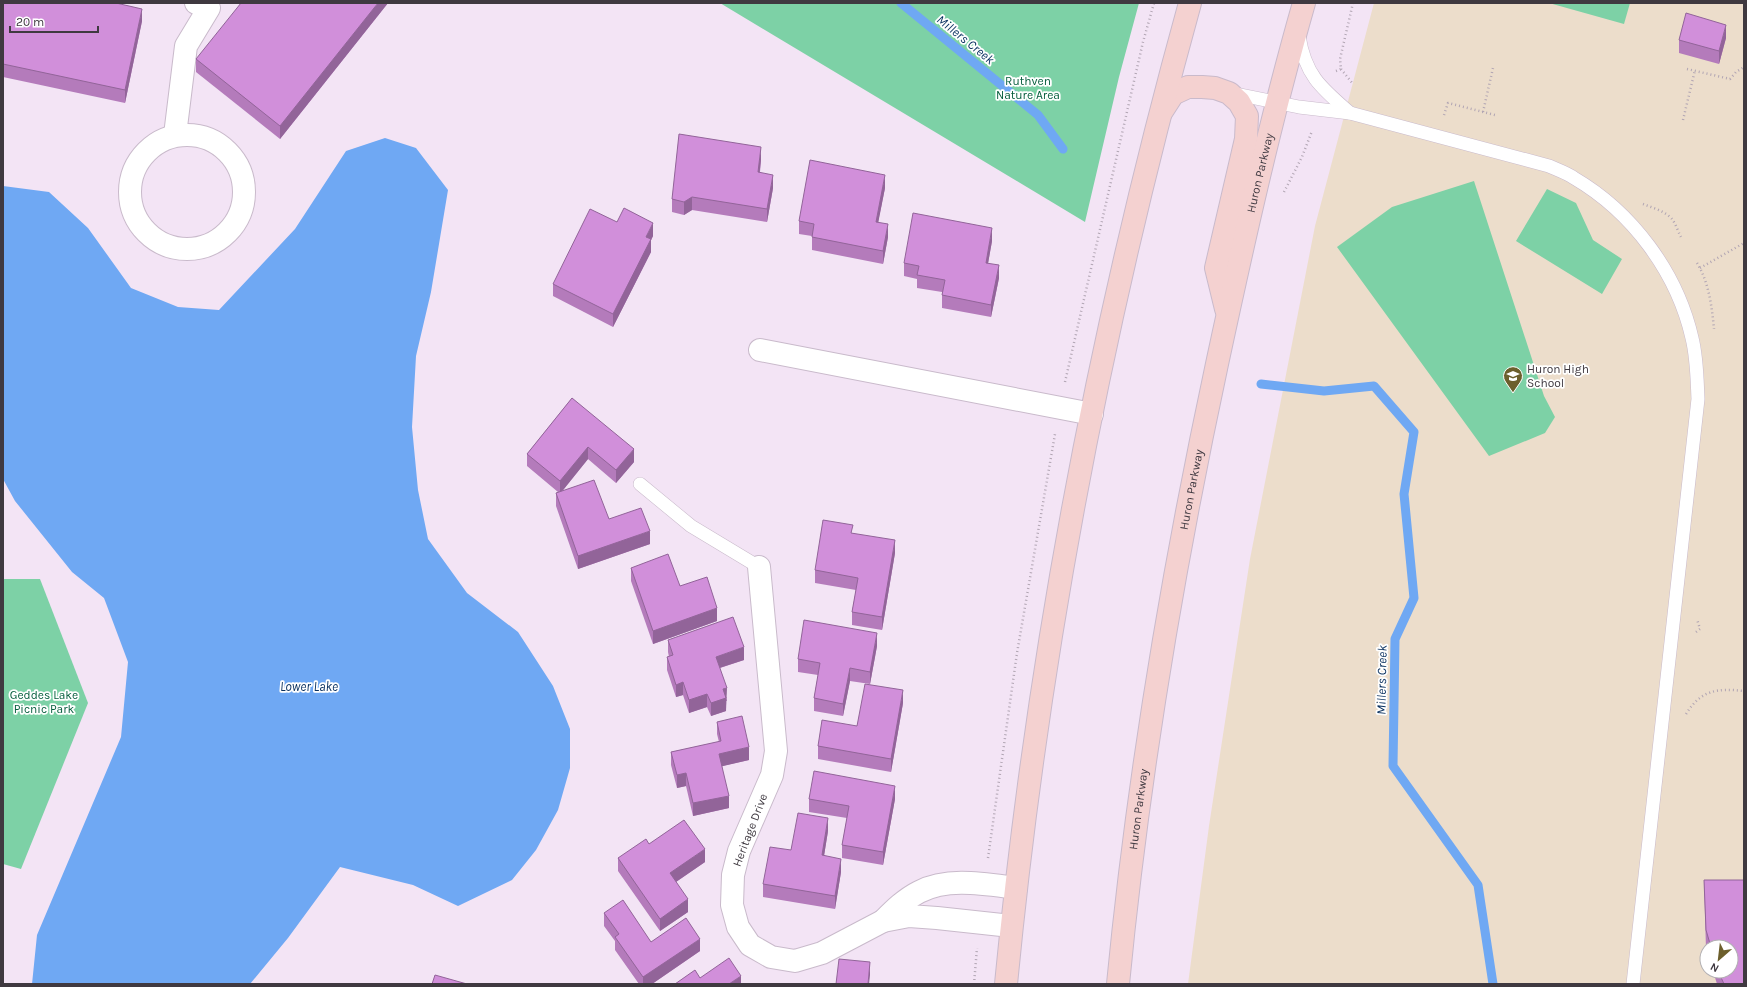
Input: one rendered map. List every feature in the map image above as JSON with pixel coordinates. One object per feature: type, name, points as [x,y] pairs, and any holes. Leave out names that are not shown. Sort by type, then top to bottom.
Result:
[{"type":"main road","points":[[1006,984],[1011,926],[1034,750],[1056,614],[1092,414],[1116,298],[1159,117],[1190,3]]},
{"type":"main road","name":"Huron Parkway","points":[[1118,984],[1136,829],[1162,648],[1182,535],[1227,314],[1277,102],[1304,3]]},
{"type":"main road","points":[[1159,117],[1173,94],[1188,87],[1216,88],[1229,93],[1239,102],[1247,116],[1246,139],[1216,268],[1227,314]]},
{"type":"street","points":[[175,135],[186,46],[206,5]]},
{"type":"street","points":[[175,135],[195,135],[214,141],[230,154],[238,166],[244,185],[244,205],[236,223],[222,238],[199,249],[179,250],[160,243],[144,230],[133,214],[129,197],[131,177],[140,159],[154,145],[175,135]]},
{"type":"street","points":[[760,350],[1092,414]]},
{"type":"street","name":"Heritage Drive","points":[[759,567],[776,751],[772,775],[739,851],[733,875],[732,906],[738,927],[750,945],[771,957],[795,961],[822,953],[884,921],[909,916],[1011,926]]},
{"type":"street","name":"Heritage Drive","points":[[884,921],[901,903],[919,891],[945,884],[984,884],[1016,888]]},
{"type":"lane","points":[[1297,26],[1302,54],[1312,75],[1325,91],[1350,113]]},
{"type":"lane","points":[[1229,93],[1300,107],[1350,113],[1549,166],[1574,178],[1616,210],[1642,236],[1664,267],[1683,307],[1692,338],[1696,362],[1698,399],[1633,984]]},
{"type":"lane","points":[[640,484],[691,526],[759,567]]},
{"type":"path","points":[[1065,386],[1141,50],[1154,3]]},
{"type":"path","points":[[1353,3],[1340,59],[1341,69],[1349,80],[1358,88]]},
{"type":"path","points":[[1687,69],[1730,80],[1736,72],[1744,67]]},
{"type":"path","points":[[1483,112],[1493,68]]},
{"type":"path","points":[[1331,73],[1341,69]]},
{"type":"path","points":[[1683,120],[1695,70]]},
{"type":"path","points":[[1444,115],[1448,103],[1494,115]]},
{"type":"path","points":[[1283,195],[1302,157],[1307,142]]},
{"type":"path","points":[[1700,268],[1744,244]]},
{"type":"path","points":[[1697,263],[1700,268],[1711,306],[1714,331]]},
{"type":"path","points":[[988,858],[1017,653],[1056,427]]},
{"type":"path","points":[[1696,701],[1704,694],[1714,691],[1744,691]]},
{"type":"path","points":[[974,984],[977,946]]},
{"type":"shaded area","name":"Huron High School","points":[[1374,3],[1744,3],[1744,984],[1188,984],[1209,826],[1250,559],[1315,226]]},
{"type":"green space","name":"Ruthven Nature Area","points":[[720,3],[1139,3],[1119,77],[1085,222]]},
{"type":"green space","points":[[1549,3],[1630,3],[1624,24]]},
{"type":"green space","points":[[1474,181],[1544,396],[1555,417],[1545,433],[1489,456],[1337,247],[1392,207]]},
{"type":"green space","points":[[1547,189],[1576,203],[1593,240],[1622,259],[1602,294],[1516,241]]},
{"type":"green space","name":"Geddes Lake Picnic Park","points":[[3,579],[40,579],[88,703],[21,869],[3,864]]},
{"type":"water","name":"Lower Lake","points":[[385,138],[416,148],[448,190],[431,292],[416,356],[412,427],[418,490],[428,539],[467,593],[518,632],[553,686],[570,729],[570,768],[558,810],[536,850],[512,880],[458,906],[413,885],[340,867],[288,938],[250,984],[32,984],[37,935],[121,737],[128,662],[104,598],[72,572],[15,501],[3,479],[3,186],[49,192],[88,228],[131,288],[178,307],[219,310],[295,229],[346,151]]},
{"type":"building","points":[[3,3],[116,3],[142,9],[125,90],[3,64]]},
{"type":"building","points":[[241,3],[378,3],[280,126],[196,59]]},
{"type":"building","points":[[1686,13],[1726,25],[1719,51],[1679,40]]},
{"type":"building","points":[[679,134],[761,147],[758,172],[773,175],[767,209],[692,197],[684,202],[672,199]]},
{"type":"building","points":[[810,160],[885,175],[876,222],[888,224],[883,251],[812,237],[814,224],[799,221]]},
{"type":"building","points":[[624,208],[653,223],[646,237],[651,239],[613,314],[553,284],[590,209],[617,222]]},
{"type":"building","points":[[913,213],[992,228],[986,263],[999,265],[991,305],[942,295],[945,280],[917,275],[919,266],[904,263]]},
{"type":"building","points":[[572,398],[634,449],[616,470],[588,447],[560,481],[527,454]]},
{"type":"building","points":[[594,480],[609,519],[641,508],[650,531],[578,556],[556,493]]},
{"type":"building","points":[[823,520],[853,525],[851,533],[895,540],[882,617],[852,612],[858,578],[815,570]]},
{"type":"building","points":[[668,554],[680,586],[707,577],[717,608],[653,631],[631,568]]},
{"type":"building","points":[[733,617],[744,647],[716,657],[727,688],[723,689],[726,698],[711,703],[707,694],[689,700],[683,682],[676,685],[667,657],[673,655],[668,640]]},
{"type":"building","points":[[804,620],[877,633],[870,672],[850,668],[843,704],[814,698],[820,663],[798,659]]},
{"type":"building","points":[[865,684],[903,690],[891,759],[818,746],[822,720],[857,726]]},
{"type":"building","points":[[742,716],[749,747],[719,754],[729,796],[693,803],[686,773],[677,775],[671,752],[721,741],[717,722]]},
{"type":"building","points":[[814,771],[895,786],[883,852],[842,845],[849,806],[809,799]]},
{"type":"building","points":[[798,813],[828,818],[822,855],[841,859],[835,896],[763,884],[770,847],[791,850]]},
{"type":"building","points":[[684,820],[705,849],[670,873],[688,899],[660,919],[618,858],[646,839],[649,844]]},
{"type":"building","points":[[1704,880],[1744,880],[1744,984],[1724,984],[1722,979],[1739,979],[1739,939],[1709,939],[1706,930]]},
{"type":"building","points":[[623,900],[651,942],[686,918],[700,939],[643,977],[615,937],[619,934],[604,913]]},
{"type":"building","points":[[729,958],[741,976],[729,984],[675,984],[695,970],[700,978]]},
{"type":"building","points":[[839,959],[870,962],[868,984],[836,984]]},
{"type":"building","points":[[435,975],[467,984],[432,984]]},
{"type":"waterway","name":"Millers Creek","points":[[901,3],[1038,115],[1063,149]]},
{"type":"waterway","name":"Millers Creek","points":[[1261,384],[1324,391],[1374,386],[1414,432],[1404,494],[1414,598],[1395,639],[1393,766],[1478,885],[1493,984]]},
{"type":"place","name":"Huron High School","points":[[1513,393]]}]
